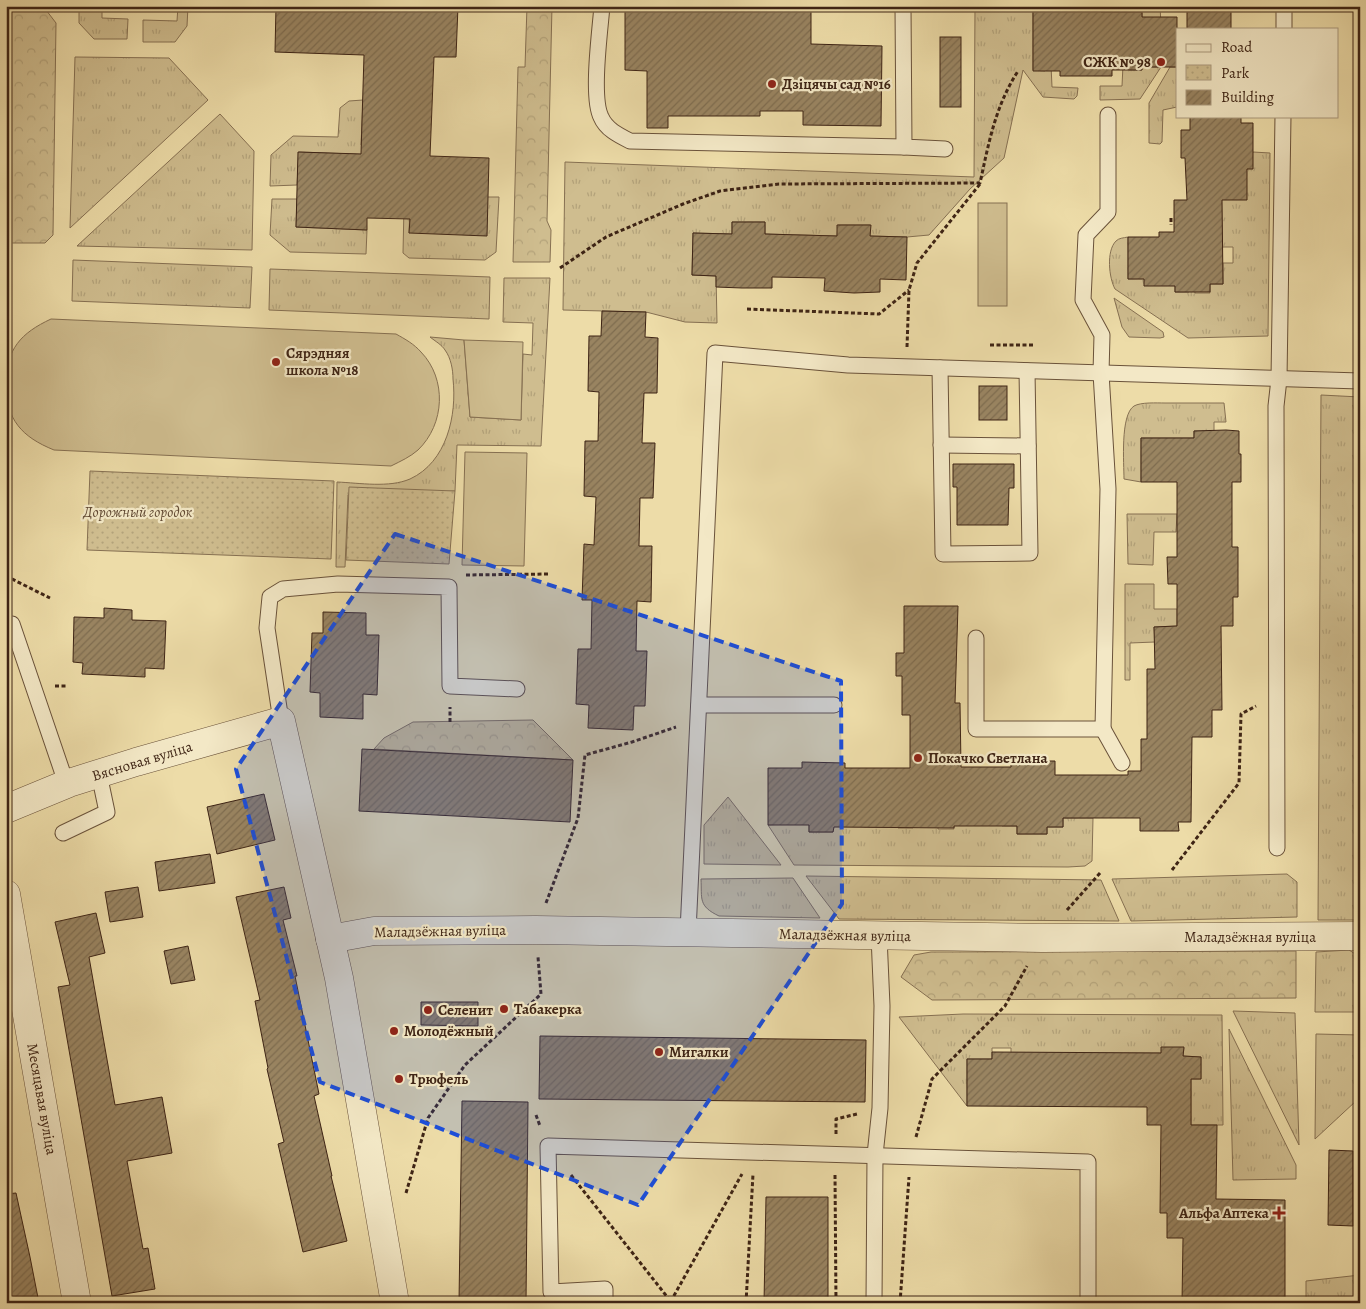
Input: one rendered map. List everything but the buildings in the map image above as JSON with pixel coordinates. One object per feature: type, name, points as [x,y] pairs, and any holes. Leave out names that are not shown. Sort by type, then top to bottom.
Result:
[{"type":"street","name":"Вясновая вуліца","points":[[6,809],[69,783],[281,721]]},
{"type":"street","points":[[281,721],[341,988],[395,1303]]},
{"type":"street","name":"Месяцавая вуліца","points":[[6,894],[77,1303]]},
{"type":"street","name":"Маладзёжная вуліца","points":[[330,940],[374,931],[536,930],[1042,938],[1360,936]]},
{"type":"lane","points":[[602,6],[596,101],[601,118],[615,134],[630,141],[945,149]]},
{"type":"lane","points":[[903,6],[904,147]]},
{"type":"lane","points":[[1284,6],[1284,28]]},
{"type":"lane","points":[[1108,115],[1108,212],[1086,235],[1083,300],[1102,335],[1108,489],[1103,729],[1122,763]]},
{"type":"lane","points":[[1277,848],[1276,406],[1279,379],[1283,118]]},
{"type":"lane","points":[[688,932],[715,353],[848,365],[1360,381]]},
{"type":"lane","points":[[940,368],[943,554],[1030,553],[1027,371]]},
{"type":"lane","points":[[941,446],[1028,446]]},
{"type":"lane","points":[[281,721],[267,628],[270,597],[283,589],[301,586],[338,584],[449,587],[450,686],[518,689]]},
{"type":"lane","points":[[12,624],[62,771],[69,783]]},
{"type":"lane","points":[[976,638],[976,729],[1103,729]]},
{"type":"lane","points":[[699,705],[834,705]]},
{"type":"lane","points":[[63,834],[107,812],[99,774]]},
{"type":"lane","points":[[874,1303],[875,1155],[880,1108],[882,1006],[879,936]]},
{"type":"lane","points":[[605,1303],[605,1289],[550,1292],[548,1146],[1088,1162],[1088,1303]]},
{"type":"path","points":[[907,348],[909,290],[917,263],[980,183],[997,111],[1006,90],[1018,71]]},
{"type":"path","points":[[560,268],[606,237],[683,204],[720,192],[779,184],[980,183]]},
{"type":"path","points":[[1171,218],[1171,225]]},
{"type":"path","points":[[747,309],[879,314],[909,290]]},
{"type":"path","points":[[464,575],[549,574]]},
{"type":"path","points":[[6,576],[50,598]]},
{"type":"path","points":[[1172,870],[1239,783],[1241,714],[1263,702]]},
{"type":"path","points":[[403,1201],[428,1118],[465,1066],[541,994],[536,930],[578,818],[585,755],[677,727],[699,705]]},
{"type":"path","points":[[900,1303],[911,1156],[932,1079],[1005,1006],[1042,938],[1101,872]]},
{"type":"path","points":[[836,1303],[836,1119],[880,1108]]},
{"type":"path","points":[[536,1115],[548,1146],[671,1302]]},
{"type":"path","points":[[671,1302],[754,1151]]},
{"type":"path","points":[[746,1303],[754,1151]]},
{"type":"path","points":[[664,1303],[671,1302]]},
{"type":"highlighted area","points":[[395,534],[841,681],[842,904],[638,1205],[320,1082],[236,769]]},
{"type":"green space","points":[[6,6],[43,6],[56,23],[53,235],[45,243],[6,243]]},
{"type":"green space","points":[[79,6],[102,6],[102,18],[128,19],[127,39],[94,39],[79,23]]},
{"type":"green space","points":[[178,6],[188,6],[187,26],[175,42],[143,42],[143,20],[177,21]]},
{"type":"green space","points":[[527,6],[552,6],[547,221],[551,230],[550,262],[513,262],[518,67],[525,67]]},
{"type":"green space","points":[[975,6],[1101,6],[1033,7],[1033,70],[1045,71],[1051,65],[1052,87],[1078,88],[1077,96],[1074,99],[1043,97],[1023,70],[1004,158],[970,189],[929,235],[907,237],[870,236],[870,225],[838,225],[837,236],[765,234],[765,222],[732,222],[732,234],[693,233],[692,275],[716,276],[717,323],[685,322],[646,312],[563,310],[565,162],[974,177]]},
{"type":"green space","points":[[1101,6],[1160,6],[1161,25],[1142,25],[1142,12],[1129,12],[1129,22],[1101,16]]},
{"type":"green space","points":[[75,57],[169,58],[208,100],[70,228]]},
{"type":"green space","points":[[1123,65],[1128,65],[1129,70],[1142,70],[1142,67],[1161,67],[1140,99],[1100,100],[1100,86],[1122,86]]},
{"type":"green space","points":[[1170,67],[1176,67],[1176,107],[1163,110],[1162,142],[1160,144],[1149,143],[1149,103]]},
{"type":"green space","points":[[363,100],[361,145],[380,155],[299,152],[297,185],[270,186],[271,155],[293,136],[338,137],[340,108],[349,101]]},
{"type":"green space","points":[[220,114],[254,151],[252,250],[77,246]]},
{"type":"green space","points":[[1253,152],[1270,153],[1268,336],[1188,338],[1115,289],[1110,272],[1110,258],[1113,245],[1117,240],[1128,237],[1128,279],[1175,278],[1175,292],[1189,292],[1189,284],[1195,284],[1195,293],[1210,293],[1210,284],[1223,284],[1223,263],[1233,263],[1233,247],[1222,247],[1217,200],[1241,186]]},
{"type":"green space","points":[[488,197],[499,197],[496,252],[485,260],[409,258],[403,253],[404,206],[410,206],[409,233]]},
{"type":"green space","points":[[272,199],[297,199],[296,227],[367,230],[366,254],[290,252],[270,235]]},
{"type":"green space","points":[[978,203],[1007,203],[1007,306],[978,306]]},
{"type":"green space","points":[[73,260],[252,267],[250,308],[72,301]]},
{"type":"green space","points":[[270,269],[490,277],[489,319],[269,310]]},
{"type":"green space","points":[[504,278],[550,278],[541,446],[457,445],[455,491],[348,495],[345,567],[336,567],[337,482],[384,484],[410,479],[423,471],[433,461],[447,436],[453,407],[452,368],[444,348],[430,337],[464,340],[470,417],[521,420],[523,354],[532,355],[533,323],[503,322]]},
{"type":"green space","points":[[1114,298],[1163,332],[1164,337],[1129,337],[1122,327]]},
{"type":"green space","points":[[51,319],[396,334],[421,352],[429,363],[439,388],[438,415],[434,428],[418,450],[391,466],[54,450],[33,439],[18,426],[9,408],[6,384],[9,361],[17,344],[31,330]]},
{"type":"green space","points":[[464,340],[523,342],[521,420],[470,417]]},
{"type":"green space","points":[[1321,395],[1360,397],[1360,920],[1318,920]]},
{"type":"green space","points":[[1149,403],[1224,403],[1226,422],[1214,422],[1214,431],[1194,431],[1194,438],[1141,438],[1141,482],[1124,479],[1125,429],[1130,411],[1134,406]]},
{"type":"green space","points":[[465,452],[527,453],[524,566],[462,565]]},
{"type":"green space","name":"Дорожный городок","points":[[90,471],[334,481],[331,559],[87,550]]},
{"type":"green space","points":[[349,487],[455,491],[449,564],[346,560]]},
{"type":"green space","points":[[1127,514],[1177,514],[1176,532],[1154,532],[1153,565],[1128,564]]},
{"type":"green space","points":[[1125,584],[1154,584],[1154,609],[1177,609],[1177,626],[1154,627],[1155,642],[1130,643],[1130,680],[1125,680]]},
{"type":"green space","points":[[533,720],[573,760],[374,749],[384,738],[413,722]]},
{"type":"green space","points":[[728,797],[781,865],[704,864],[704,825]]},
{"type":"green space","points":[[880,815],[897,816],[898,828],[913,828],[913,816],[939,816],[938,829],[954,829],[954,816],[1002,816],[1002,826],[1017,826],[1017,834],[1047,834],[1047,827],[1063,827],[1063,818],[1093,818],[1092,861],[1085,866],[1068,867],[794,865],[768,825],[809,822],[809,832],[833,832],[834,821],[865,827],[880,827]]},
{"type":"green space","points":[[1287,874],[1297,882],[1297,917],[1131,921],[1112,879]]},
{"type":"green space","points":[[806,876],[1101,880],[1119,921],[839,919]]},
{"type":"green space","points":[[793,878],[820,918],[719,916],[707,909],[702,901],[701,879]]},
{"type":"green space","points":[[1349,950],[1360,957],[1360,1012],[1315,1012],[1316,952]]},
{"type":"green space","points":[[1296,951],[1296,998],[932,1000],[901,977],[914,955],[931,952]]},
{"type":"green space","points":[[1233,1011],[1295,1013],[1299,1145]]},
{"type":"green space","points":[[963,1014],[1222,1015],[1223,1125],[1191,1125],[1191,1079],[1201,1079],[1201,1057],[1183,1056],[1184,1048],[1161,1053],[1011,1053],[1011,1048],[992,1048],[992,1059],[967,1059],[967,1106],[899,1017]]},
{"type":"green space","points":[[1229,1029],[1296,1165],[1296,1179],[1233,1180]]},
{"type":"green space","points":[[1316,1034],[1360,1035],[1360,1077],[1356,1101],[1315,1139]]},
{"type":"green space","points":[[1360,1275],[1360,1303],[1306,1303],[1306,1281]]},
{"type":"place","name":"СЖК № 98","points":[[1161,62]]},
{"type":"place","name":"Дзіцячы сад №16","points":[[772,84]]},
{"type":"place","name":"Сярэдняя школа №18","points":[[276,362]]},
{"type":"place","name":"Покачко Светлана","points":[[918,758]]},
{"type":"place","name":"Табакерка","points":[[504,1009]]},
{"type":"place","name":"Селенит","points":[[428,1010]]},
{"type":"place","name":"Молодёжный","points":[[394,1031]]},
{"type":"place","name":"Мигалки","points":[[659,1052]]},
{"type":"place","name":"Трюфель","points":[[399,1079]]},
{"type":"place","name":"Альфа Аптека","points":[[1279,1213]]}]
